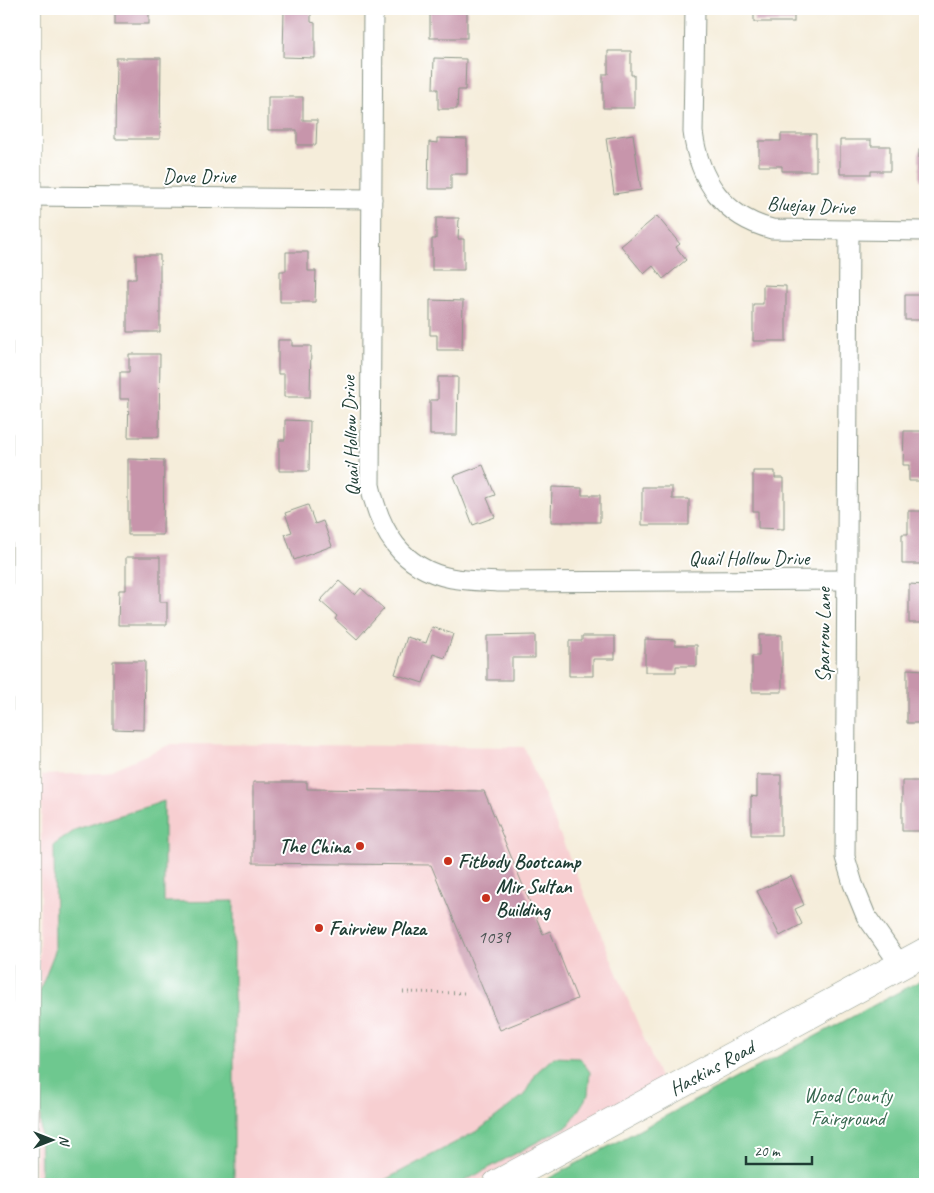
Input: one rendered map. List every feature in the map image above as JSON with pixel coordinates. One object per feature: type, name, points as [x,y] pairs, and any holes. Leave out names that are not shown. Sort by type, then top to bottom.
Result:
[{"type":"street","points":[[24,1184],[27,924],[25,196],[27,9]]},
{"type":"street","name":"Quail Hollow Drive","points":[[373,9],[370,485],[382,528],[405,556],[435,574],[452,579],[498,582],[846,580]]},
{"type":"street","name":"Bluejay Drive","points":[[695,9],[693,132],[700,165],[716,194],[728,207],[756,225],[772,229],[925,231]]},
{"type":"street","name":"Dove Drive","points":[[25,196],[372,200]]},
{"type":"street","name":"Sparrow Lane","points":[[849,231],[845,857],[853,884],[866,916],[901,966]]},
{"type":"street","name":"Haskins Road","points":[[497,1184],[925,952]]},
{"type":"path","points":[[403,992],[466,993]]},
{"type":"shaded area","name":"Fairview Plaza","points":[[171,744],[524,747],[661,1080],[472,1184],[35,1184],[42,775],[104,773]]},
{"type":"green space","points":[[164,801],[164,902],[234,901],[234,1184],[41,1184],[39,992],[55,951],[54,845],[77,829]]},
{"type":"green space","name":"Wood County Fairground","points":[[925,978],[925,1184],[538,1184]]},
{"type":"green space","points":[[554,1057],[580,1058],[590,1072],[588,1095],[569,1125],[459,1184],[377,1184],[479,1130],[524,1095],[537,1072]]},
{"type":"building","points":[[115,9],[149,9],[149,24],[115,24]]},
{"type":"building","points":[[284,9],[311,9],[311,22],[315,23],[315,58],[283,57]]},
{"type":"building","points":[[430,9],[467,9],[467,38],[430,38]]},
{"type":"building","points":[[754,9],[794,9],[794,22],[754,22]]},
{"type":"building","points":[[608,51],[631,51],[631,75],[634,75],[634,108],[603,108],[603,74],[608,74]]},
{"type":"building","points":[[116,58],[161,58],[160,139],[115,139]]},
{"type":"building","points":[[434,58],[466,59],[465,90],[458,90],[457,109],[438,109],[438,89],[433,89]]},
{"type":"building","points":[[268,97],[303,97],[303,120],[317,120],[316,145],[297,145],[297,130],[268,130]]},
{"type":"building","points":[[633,134],[641,190],[614,194],[606,138]]},
{"type":"building","points":[[781,134],[816,134],[816,171],[782,171],[782,166],[759,166],[759,141],[781,141]]},
{"type":"building","points":[[437,138],[467,139],[467,174],[451,174],[451,189],[428,189],[429,142],[437,143]]},
{"type":"building","points":[[840,140],[871,140],[871,146],[890,146],[890,171],[871,171],[871,174],[840,174]]},
{"type":"building","points":[[919,150],[925,150],[925,181],[919,181]]},
{"type":"building","points":[[657,216],[680,244],[676,247],[686,260],[663,279],[653,266],[644,274],[621,246]]},
{"type":"building","points":[[436,218],[459,218],[458,239],[464,239],[464,270],[432,270],[432,239],[436,239]]},
{"type":"building","points":[[286,252],[308,252],[308,271],[316,271],[315,302],[280,302],[280,271],[286,271]]},
{"type":"building","points":[[136,255],[160,255],[160,332],[127,332],[127,279],[136,279]]},
{"type":"building","points":[[763,285],[786,286],[786,341],[753,341],[753,304],[763,304]]},
{"type":"building","points":[[923,286],[925,286],[925,331],[922,331],[922,320],[905,320],[905,295],[922,295]]},
{"type":"building","points":[[430,300],[463,301],[462,350],[437,350],[437,335],[430,335]]},
{"type":"building","points":[[278,340],[292,340],[292,346],[311,346],[310,397],[284,397],[284,374],[278,374]]},
{"type":"building","points":[[129,354],[160,354],[159,437],[128,437],[129,399],[120,399],[120,372],[129,372]]},
{"type":"building","points":[[438,377],[458,377],[457,435],[430,435],[430,400],[438,400]]},
{"type":"building","points":[[285,420],[310,421],[309,471],[279,471],[279,440],[285,440]]},
{"type":"building","points":[[904,431],[925,431],[925,481],[909,481],[909,465],[903,465]]},
{"type":"building","points":[[128,459],[164,460],[163,535],[128,535]]},
{"type":"building","points":[[483,465],[495,495],[487,498],[495,517],[473,525],[454,476]]},
{"type":"building","points":[[753,471],[775,471],[775,478],[784,478],[784,529],[758,528],[758,511],[753,511]]},
{"type":"building","points":[[552,487],[582,488],[582,495],[600,495],[600,522],[551,522]]},
{"type":"building","points":[[642,487],[672,487],[672,499],[689,499],[689,525],[642,525]]},
{"type":"building","points":[[308,505],[315,524],[323,521],[332,546],[294,560],[285,534],[292,532],[285,513]]},
{"type":"building","points":[[908,511],[925,511],[925,564],[902,564],[902,534],[908,534]]},
{"type":"building","points":[[126,557],[160,557],[160,602],[167,602],[167,625],[118,625],[119,590],[126,590]]},
{"type":"building","points":[[339,581],[355,595],[361,588],[384,609],[357,639],[335,619],[337,616],[320,601]]},
{"type":"building","points":[[909,584],[925,585],[925,623],[909,623]]},
{"type":"building","points":[[432,627],[453,634],[445,658],[433,654],[423,683],[395,674],[407,637],[426,643]]},
{"type":"building","points":[[535,635],[535,658],[512,658],[512,680],[487,680],[487,636]]},
{"type":"building","points":[[759,635],[782,635],[782,692],[752,692],[752,656],[759,656]]},
{"type":"building","points":[[582,636],[615,636],[615,659],[593,659],[593,676],[569,676],[569,641],[582,641]]},
{"type":"building","points":[[645,639],[675,640],[675,645],[697,645],[697,666],[676,666],[676,672],[645,672]]},
{"type":"building","points":[[113,661],[145,661],[144,730],[113,729]]},
{"type":"building","points":[[907,669],[925,670],[925,723],[907,723]]},
{"type":"building","points":[[757,775],[781,775],[781,835],[751,835],[751,796],[757,797]]},
{"type":"building","points":[[902,781],[925,781],[923,831],[902,831]]},
{"type":"building","name":"Mir Sultan Building","points":[[253,782],[307,782],[307,789],[484,791],[543,934],[550,931],[577,999],[500,1030],[431,865],[253,863]]},
{"type":"building","points":[[791,876],[804,905],[795,909],[802,924],[780,936],[757,891]]},
{"type":"place","name":"The China","points":[[360,846]]},
{"type":"place","name":"Fitbody Bootcamp","points":[[448,861]]},
{"type":"place","name":"Mir Sultan Building","points":[[486,898]]},
{"type":"place","name":"Fairview Plaza","points":[[319,928]]}]
